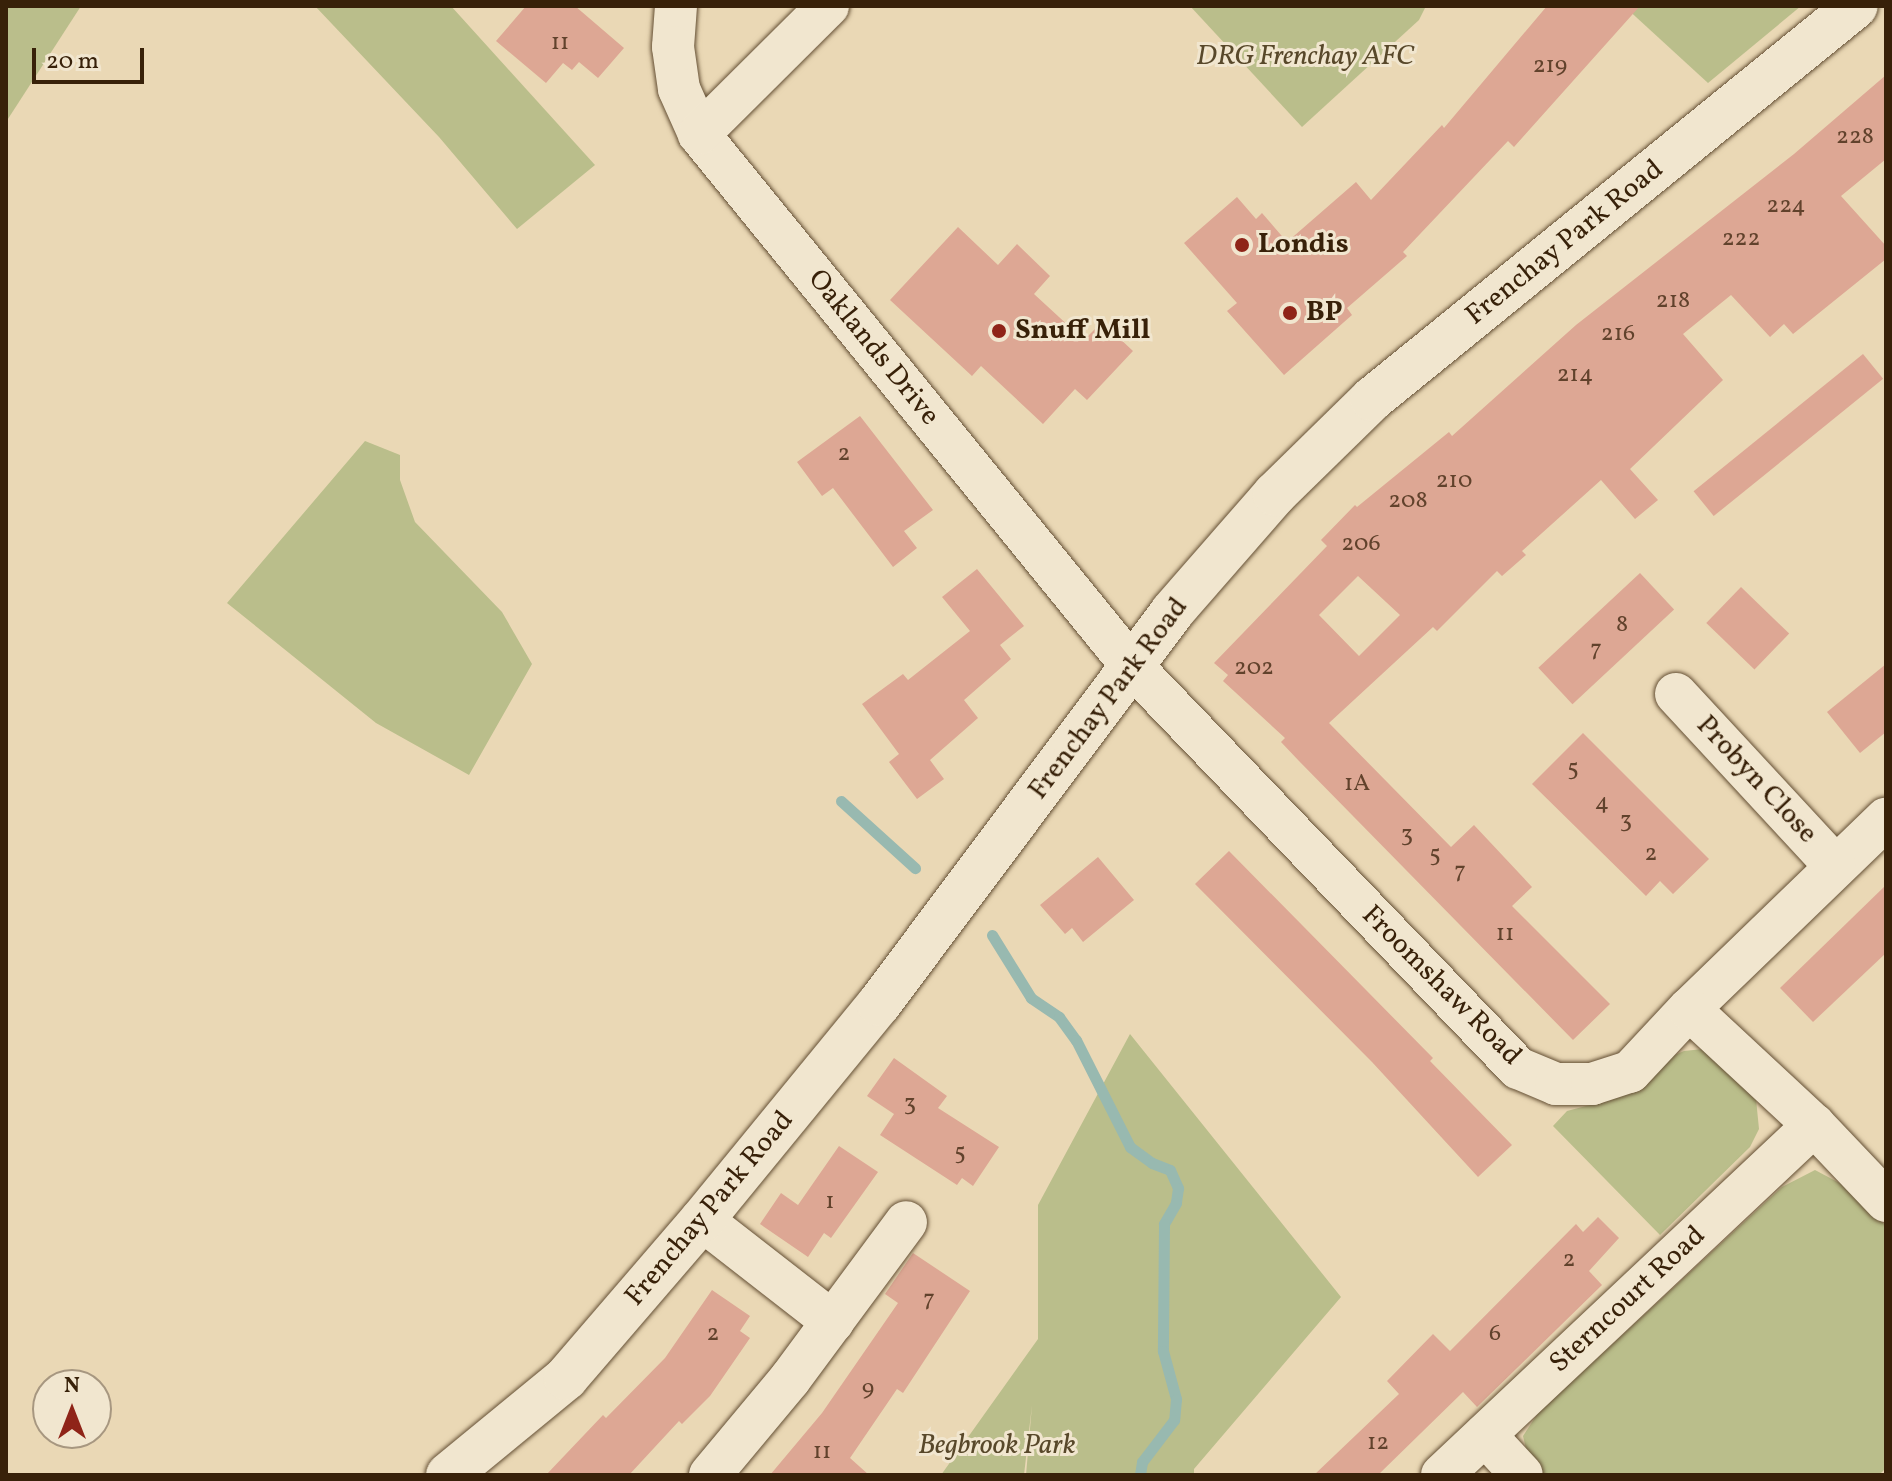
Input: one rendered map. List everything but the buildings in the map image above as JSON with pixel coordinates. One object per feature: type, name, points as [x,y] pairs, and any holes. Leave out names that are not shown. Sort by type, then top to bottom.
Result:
[{"type":"main road","name":"Frenchay Park Road","points":[[448,1475],[566,1378],[702,1220],[879,1004],[1131,665],[1275,494],[1372,399],[1856,6]]},
{"type":"street","name":"Oaklands Drive","points":[[676,6],[673,47],[679,89],[699,134],[1131,665]]},
{"type":"street","points":[[699,134],[828,6]]},
{"type":"street","name":"Froomshaw Road","points":[[1131,665],[1518,1068],[1556,1084],[1592,1084],[1630,1072],[1689,1009],[1886,819]]},
{"type":"street","name":"Probyn Close","points":[[1676,694],[1835,866]]},
{"type":"street","points":[[1689,1009],[1814,1125],[1886,1201]]},
{"type":"street","name":"Sterncourt Road","points":[[1442,1475],[1814,1125]]},
{"type":"street","points":[[702,1220],[833,1322]]},
{"type":"street","points":[[710,1475],[833,1322],[906,1222]]},
{"type":"street","points":[[1485,1435],[1522,1475]]},
{"type":"green space","points":[[6,6],[81,6],[6,122]]},
{"type":"green space","points":[[315,6],[451,6],[595,165],[517,229],[439,137]]},
{"type":"green space","name":"DRG Frenchay AFC","points":[[1190,6],[1426,6],[1419,20],[1302,127]]},
{"type":"green space","points":[[1624,6],[1801,6],[1708,83]]},
{"type":"green space","points":[[365,441],[400,455],[400,480],[415,522],[502,612],[532,664],[469,775],[376,723],[227,603]]},
{"type":"green space","name":"Begbrook Park","points":[[1130,1034],[1341,1297],[1194,1469],[1194,1475],[1026,1475],[1032,1405],[1024,1475],[941,1475],[1038,1339],[1038,1205]]},
{"type":"green space","points":[[1703,1049],[1756,1099],[1759,1129],[1750,1147],[1660,1235],[1553,1126],[1567,1111],[1620,1097],[1665,1059],[1684,1051]]},
{"type":"green space","points":[[1815,1170],[1847,1187],[1886,1226],[1886,1468],[1879,1475],[1540,1475],[1530,1465],[1523,1436],[1538,1413],[1782,1187]]},
{"type":"waterway","points":[[841,801],[915,868]]},
{"type":"waterway","points":[[992,935],[1031,998],[1059,1017],[1076,1040],[1130,1147],[1152,1163],[1170,1170],[1178,1188],[1176,1203],[1164,1224],[1163,1351],[1176,1399],[1174,1420],[1142,1462],[1140,1475]]},
{"type":"place","name":"Londis","points":[[1242,245]]},
{"type":"place","name":"BP","points":[[1290,313]]},
{"type":"place","name":"Snuff Mill","points":[[999,331]]}]
